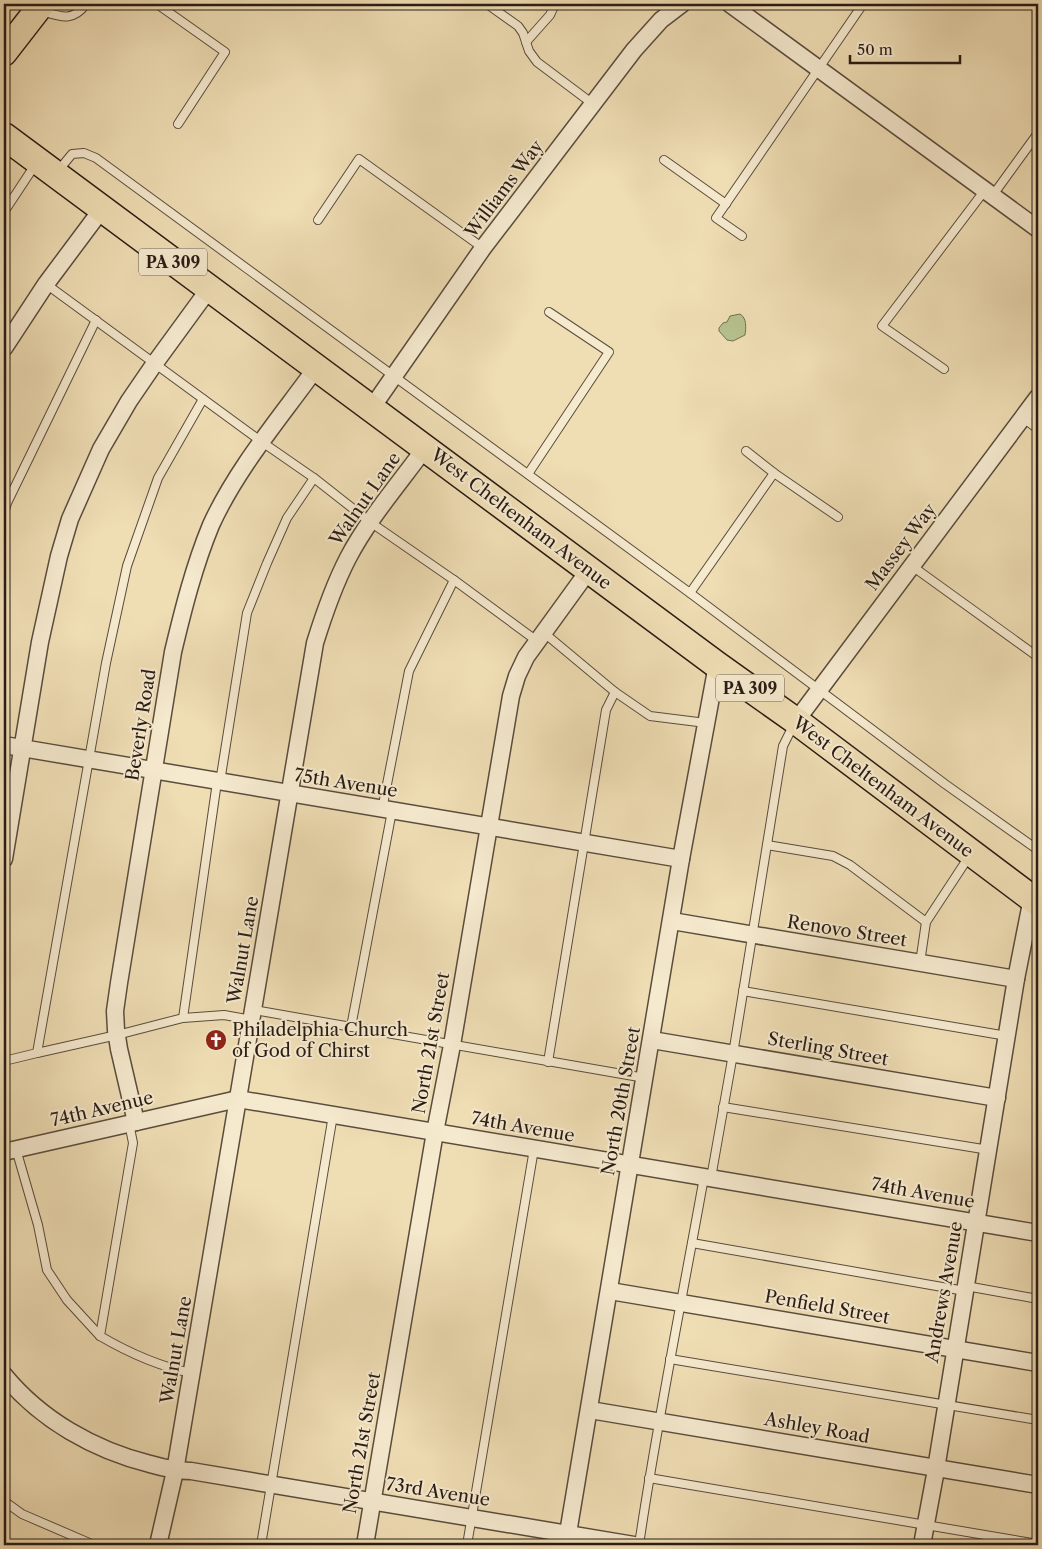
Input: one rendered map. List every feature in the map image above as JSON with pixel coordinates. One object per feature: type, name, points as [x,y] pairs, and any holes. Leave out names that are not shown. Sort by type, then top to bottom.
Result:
[{"type":"highway","name":"West Cheltenham Avenue","points":[[4,136],[717,665],[796,721],[972,853],[1036,897]]},
{"type":"main road","points":[[4,53],[40,6]]},
{"type":"street","name":"Williams Way","points":[[371,409],[483,248],[634,50],[660,20],[682,4]]},
{"type":"street","points":[[730,4],[1038,229]]},
{"type":"street","points":[[4,348],[46,284],[102,209]]},
{"type":"street","points":[[4,859],[40,642],[59,556],[70,518],[100,450],[129,401],[210,289]]},
{"type":"street","name":"Beverly Road","points":[[133,1122],[119,1049],[116,1011],[173,652],[181,619],[199,558],[212,524],[249,460],[316,368]]},
{"type":"street","name":"Massey Way","points":[[796,721],[1038,397]]},
{"type":"street","name":"Walnut Lane","points":[[158,1545],[176,1471],[315,643],[335,584],[348,558],[370,522],[425,448]]},
{"type":"street","name":"North 21st Street","points":[[365,1545],[512,696],[517,676],[526,657],[589,570]]},
{"type":"street","name":"North 20th Street","points":[[567,1540],[682,859],[717,665]]},
{"type":"street","name":"75th Avenue","points":[[4,745],[682,859]]},
{"type":"street","name":"Andrews Avenue","points":[[922,1545],[935,1476],[945,1405],[977,1223],[1016,979],[1036,897]]},
{"type":"street","name":"Renovo Street","points":[[672,921],[1016,979]]},
{"type":"street","name":"Sterling Street","points":[[652,1040],[997,1098]]},
{"type":"street","name":"74th Avenue","points":[[10,1150],[238,1099],[1038,1233]]},
{"type":"street","name":"Penfield Street","points":[[610,1291],[1038,1363]]},
{"type":"street","name":"73rd Avenue","points":[[4,1377],[43,1414],[84,1439],[110,1452],[176,1471],[191,1471],[471,1518],[567,1540],[634,1545]]},
{"type":"street","name":"Ashley Road","points":[[590,1410],[1038,1485]]},
{"type":"lane","points":[[40,6],[61,18],[73,16],[82,10],[86,4]]},
{"type":"lane","points":[[157,4],[225,52],[178,124]]},
{"type":"lane","points":[[488,4],[518,26],[523,33],[529,51],[537,62],[593,104]]},
{"type":"lane","points":[[526,42],[550,15],[555,4]]},
{"type":"lane","points":[[742,236],[716,218],[863,4]]},
{"type":"lane","points":[[944,369],[882,326],[1038,133]]},
{"type":"lane","points":[[4,212],[47,168],[72,154],[84,153],[96,158],[690,593],[945,784],[1038,850]]},
{"type":"lane","points":[[318,220],[359,160],[483,248]]},
{"type":"lane","points":[[664,160],[726,204]]},
{"type":"lane","points":[[46,284],[314,478],[370,522],[540,637],[650,716],[706,723]]},
{"type":"lane","points":[[528,474],[609,352],[549,312]]},
{"type":"lane","points":[[4,513],[7,503],[96,320]]},
{"type":"lane","points":[[37,1053],[106,664],[127,566],[158,478],[203,399]]},
{"type":"lane","points":[[1022,418],[1038,429]]},
{"type":"lane","points":[[746,452],[838,517]]},
{"type":"lane","points":[[690,593],[774,473]]},
{"type":"lane","points":[[184,1018],[219,782],[247,613],[287,518],[314,478]]},
{"type":"lane","points":[[912,566],[1038,657]]},
{"type":"lane","points":[[351,1027],[408,672],[454,580]]},
{"type":"lane","points":[[548,1062],[606,710],[615,692]]},
{"type":"lane","points":[[639,1545],[649,1478],[692,1243],[724,1107],[783,746],[796,721]]},
{"type":"lane","points":[[767,845],[834,856],[850,865],[926,922]]},
{"type":"lane","points":[[920,963],[926,922],[972,853]]},
{"type":"lane","points":[[743,991],[1007,1036]]},
{"type":"lane","points":[[4,1061],[184,1018],[253,1015],[351,1027],[645,1078]]},
{"type":"lane","points":[[724,1107],[988,1150]]},
{"type":"lane","points":[[261,1545],[334,1115]]},
{"type":"lane","points":[[100,1336],[133,1143],[133,1122]]},
{"type":"lane","points":[[467,1545],[534,1149]]},
{"type":"lane","points":[[10,1150],[38,1225],[47,1270],[67,1300],[100,1336],[142,1358],[167,1368],[192,1373]]},
{"type":"lane","points":[[692,1243],[965,1289],[1038,1298]]},
{"type":"lane","points":[[670,1359],[1038,1420]]},
{"type":"lane","points":[[649,1478],[1038,1544]]},
{"type":"lane","points":[[4,1502],[22,1514],[94,1545]]},
{"type":"green space","points":[[740,314],[745,321],[745,335],[733,341],[727,340],[719,331],[719,328],[723,323],[727,322],[730,316]]},
{"type":"place","name":"Philadelphia Church of God of Chirst","points":[[216,1040]]}]
